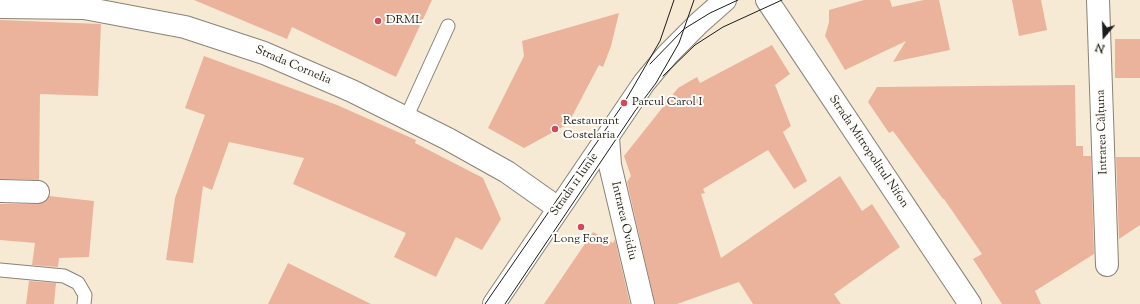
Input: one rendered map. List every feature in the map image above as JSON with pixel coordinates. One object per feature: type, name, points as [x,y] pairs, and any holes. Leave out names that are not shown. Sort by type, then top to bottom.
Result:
[{"type":"street","name":"Strada 11 Iunie","points":[[494,304],[644,83],[668,54],[725,0]]},
{"type":"street","name":"Strada Mitropolitul Nifon","points":[[767,0],[970,304]]},
{"type":"street","name":"Intrarea Călțuna","points":[[1098,0],[1107,265]]},
{"type":"street","name":"Strada Cornelia","points":[[0,7],[84,8],[185,27],[264,53],[352,91],[448,139],[507,172],[558,208]]},
{"type":"street","name":"Intrarea Ovidiu","points":[[608,137],[610,165],[643,304]]},
{"type":"street","points":[[0,191],[38,192]]},
{"type":"lane","points":[[406,118],[448,26]]},
{"type":"lane","points":[[0,270],[64,276],[78,283],[85,295],[84,304]]},
{"type":"building","name":"DRML","points":[[194,0],[432,0],[396,77],[292,27],[287,39]]},
{"type":"building","points":[[864,0],[890,0],[892,7],[924,0],[939,0],[950,50],[893,62],[906,41],[845,70],[825,36],[829,22],[829,10]]},
{"type":"building","points":[[1012,0],[1041,0],[1047,30],[1019,36]]},
{"type":"building","points":[[619,13],[611,46],[603,67],[599,65],[568,124],[524,148],[488,128],[524,56],[522,41]]},
{"type":"building","points":[[0,20],[101,24],[98,96],[40,94],[39,180],[0,179]]},
{"type":"building","points":[[1115,39],[1140,39],[1140,78],[1115,78]]},
{"type":"building","points":[[772,45],[790,74],[775,85],[791,126],[783,132],[807,181],[794,189],[768,150],[703,189],[705,193],[701,194],[721,258],[840,176],[862,211],[872,204],[900,247],[834,294],[841,304],[753,304],[739,282],[677,304],[655,304],[627,182],[631,176],[624,156],[678,88],[697,77],[700,83]]},
{"type":"building","points":[[204,56],[337,105],[416,140],[415,143],[483,178],[501,219],[482,250],[456,237],[436,277],[394,257],[406,233],[293,184],[304,158],[229,142],[212,190],[203,186],[193,263],[166,260],[175,198],[205,115],[185,108]]},
{"type":"building","points":[[1075,85],[1076,146],[1083,146],[1083,156],[1091,156],[1094,254],[1035,291],[1041,304],[1002,304],[973,259],[982,254],[944,199],[893,131],[889,133],[868,102],[877,87]]},
{"type":"building","points":[[1116,157],[1140,157],[1140,225],[1119,239]]},
{"type":"building","points":[[49,196],[94,201],[89,257],[59,258],[58,267],[32,265],[35,243],[0,240],[0,204],[38,204],[44,203]]},
{"type":"building","points":[[593,232],[613,243],[615,239],[630,304],[544,304]]},
{"type":"building","points":[[288,263],[371,304],[268,304]]},
{"type":"building","points":[[29,281],[56,283],[54,304],[26,304]]},
{"type":"tram line","points":[[485,304],[624,103],[660,41],[674,0]]},
{"type":"tram line","points":[[505,304],[635,111],[656,83],[679,43],[694,0]]},
{"type":"tram line","points":[[650,64],[684,29],[710,13],[738,0]]},
{"type":"tram line","points":[[663,76],[695,45],[723,27],[782,0]]},
{"type":"place","name":"DRML","points":[[378,21]]},
{"type":"place","name":"Parcul Carol I","points":[[624,103]]},
{"type":"place","name":"Restaurant Costelaria","points":[[555,129]]},
{"type":"place","name":"Long Fong","points":[[581,227]]}]
